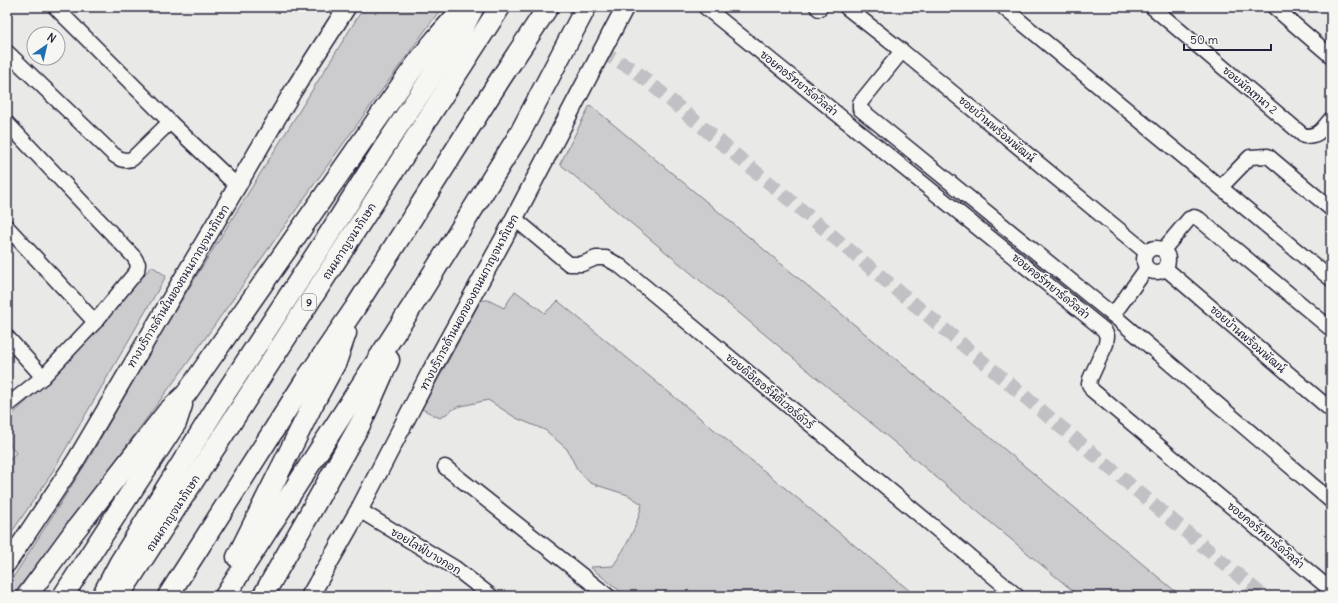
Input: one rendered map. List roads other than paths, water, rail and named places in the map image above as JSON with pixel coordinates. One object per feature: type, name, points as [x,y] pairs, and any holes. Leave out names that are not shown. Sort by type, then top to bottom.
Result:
[{"type":"highway","points":[[27,596],[73,533],[168,411],[186,394],[426,50],[450,22],[466,7]]},
{"type":"highway","points":[[102,596],[120,562],[260,339],[383,149],[459,36],[474,7]]},
{"type":"highway","name":"ถนนกาญจนาภิเษก","points":[[119,596],[500,7]]},
{"type":"highway","points":[[168,596],[305,381],[355,308],[497,84],[548,7]]},
{"type":"highway","points":[[225,596],[413,305],[519,135],[586,7]]},
{"type":"highway","points":[[263,596],[362,421],[413,305]]},
{"type":"highway","points":[[219,596],[234,562],[312,406],[336,362],[355,308]]},
{"type":"highway","points":[[63,596],[176,423],[186,394]]},
{"type":"highway","points":[[257,596],[275,574]]},
{"type":"main road","name":"ทางบริการด้านในของถนนกาญจนาภิเษก","points":[[7,564],[76,460],[293,91],[347,7]]},
{"type":"main road","name":"ทางบริการด้านนอกของถนนกาญจนาภิเษก","points":[[310,596],[359,510],[431,371],[514,218],[625,7]]},
{"type":"street","points":[[55,7],[170,122],[238,186]]},
{"type":"street","name":"ซอยคอร์ทยาร์ดวิลล่า","points":[[704,7],[1104,330],[1107,336],[1106,344],[1090,379],[1092,390],[1331,590]]},
{"type":"street","name":"ซอยบ้านพร้อมพัฒน์","points":[[846,7],[902,51],[1146,252]]},
{"type":"street","points":[[1003,7],[1331,279]]},
{"type":"street","name":"ซอยมัณฑนา 2","points":[[1152,7],[1304,136],[1314,136],[1320,132],[1331,119]]},
{"type":"street","points":[[1274,7],[1331,56]]},
{"type":"street","points":[[902,51],[860,103],[860,109],[1113,315],[1331,500]]},
{"type":"street","points":[[7,52],[121,160],[126,161],[132,159],[170,122]]},
{"type":"street","points":[[7,123],[134,257],[138,264],[137,271],[95,322],[43,377],[7,406]]},
{"type":"street","points":[[1221,187],[1250,157],[1268,156],[1331,209]]},
{"type":"street","points":[[1163,250],[1189,218],[1194,217],[1199,219],[1331,329]]},
{"type":"street","name":"ซอยดิอิเธอร์นิตี้เวอร์ดัวร์","points":[[514,218],[569,264],[582,264],[596,258],[606,258],[620,266],[1017,596]]},
{"type":"street","points":[[7,227],[95,322]]},
{"type":"street","points":[[1156,247],[1163,250],[1168,260],[1165,268],[1154,272],[1147,268],[1144,262],[1146,252],[1156,247]]},
{"type":"street","points":[[1113,315],[1147,268]]},
{"type":"street","name":"ซอยบ้านพร้อมพัฒน์","points":[[1165,268],[1331,410]]},
{"type":"street","points":[[7,337],[43,377]]},
{"type":"street","points":[[445,467],[608,596]]},
{"type":"street","name":"ซอยไลฟ์บางกอก","points":[[359,510],[455,568],[491,596]]},
{"type":"tunnel","points":[[601,52],[633,69],[1263,596]]}]
